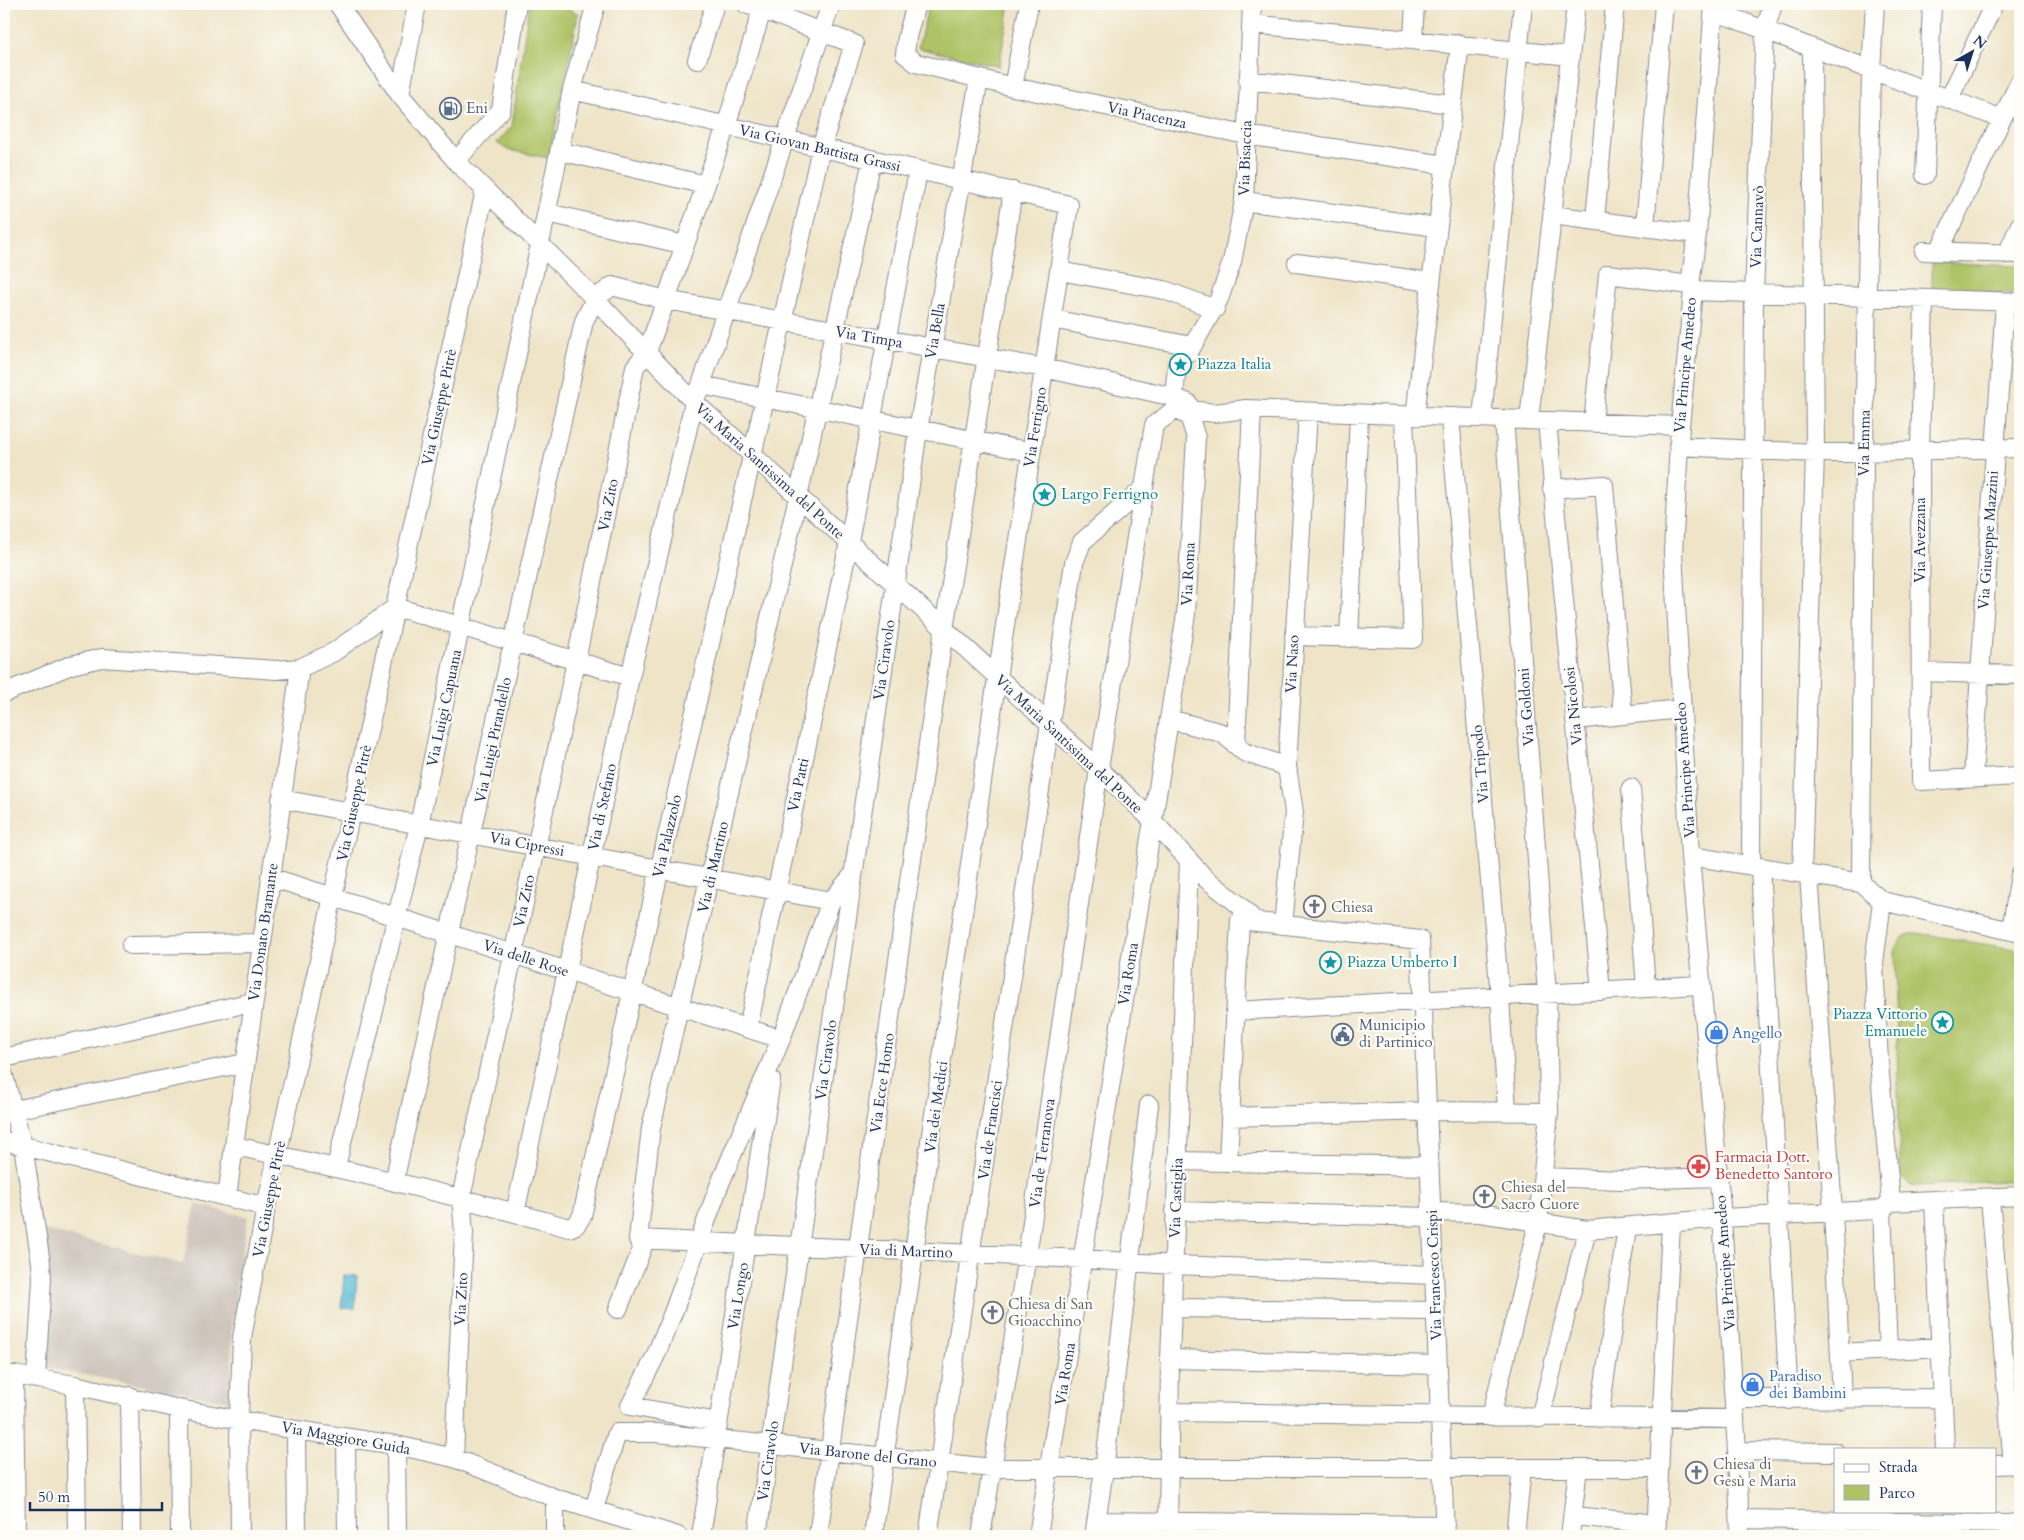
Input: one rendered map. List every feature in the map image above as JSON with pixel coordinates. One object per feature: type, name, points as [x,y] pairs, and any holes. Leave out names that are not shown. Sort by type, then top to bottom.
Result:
[{"type":"street","name":"Via Maria Santissima del Ponte","points":[[338,4],[400,95],[456,161],[594,298],[694,402],[1099,769],[1152,820],[1205,878],[1244,915]]},
{"type":"street","points":[[400,95],[417,4]]},
{"type":"street","points":[[456,161],[501,110],[517,4]]},
{"type":"street","name":"Via Luigi Capuana","points":[[336,1167],[419,824],[548,213],[572,90],[596,4]]},
{"type":"street","points":[[697,60],[715,4]]},
{"type":"street","name":"Via di Stefano","points":[[515,1212],[630,677],[694,402],[831,4]]},
{"type":"street","name":"Via Piacenza","points":[[916,4],[907,37],[906,54],[916,63],[1013,87],[1246,135],[1445,165]]},
{"type":"street","points":[[1013,87],[1028,4]]},
{"type":"street","name":"Via Bisaccia","points":[[1191,349],[1215,309],[1232,262],[1244,201],[1252,4]]},
{"type":"street","points":[[1412,39],[1414,4]]},
{"type":"street","points":[[1482,418],[1523,4]]},
{"type":"street","points":[[1529,420],[1576,4]]},
{"type":"street","points":[[1595,220],[1615,4]]},
{"type":"street","points":[[1645,226],[1664,4]]},
{"type":"street","name":"Via Cannavò","points":[[1773,4],[1765,30],[1754,293],[1752,451],[1756,867],[1780,1214],[1789,1400]]},
{"type":"street","name":"Via Emma","points":[[1861,883],[1864,452],[1871,70],[1875,4]]},
{"type":"street","points":[[1925,175],[1932,4]]},
{"type":"street","points":[[1949,99],[1994,4]]},
{"type":"street","points":[[757,6],[822,32]]},
{"type":"street","name":"Via Zito","points":[[454,1458],[464,1232],[461,1198],[576,661],[636,367],[647,352],[726,126],[757,6]]},
{"type":"street","points":[[1714,8],[1765,30],[2002,119]]},
{"type":"street","name":"Via Principe Amedeo","points":[[1714,8],[1697,234],[1678,446],[1673,552],[1690,856],[1722,1218],[1740,1528]]},
{"type":"street","points":[[1250,24],[1570,56]]},
{"type":"street","name":"Via Palazzolo","points":[[515,1212],[569,1228],[576,1225],[582,1216],[821,148],[854,44],[822,32]]},
{"type":"street","points":[[1294,636],[1413,640],[1409,416],[1431,282],[1460,44]]},
{"type":"street","points":[[1812,48],[1815,453],[1806,874],[1833,1211],[1842,1400]]},
{"type":"street","name":"Via Bella","points":[[896,585],[931,349],[979,78]]},
{"type":"street","points":[[1248,80],[1452,104]]},
{"type":"street","points":[[2020,81],[1932,251],[2014,254],[2020,225]]},
{"type":"street","name":"Via Giovan Battista Grassi","points":[[572,90],[1069,205]]},
{"type":"street","points":[[560,150],[706,185]]},
{"type":"street","name":"Via di Martino","points":[[618,1309],[642,1250],[638,1239],[651,1128],[711,878],[872,160]]},
{"type":"street","name":"Via Patti","points":[[748,1028],[848,542],[918,171]]},
{"type":"street","name":"Via Giuseppe Pitrè","points":[[240,1536],[238,1418],[242,1338],[277,1155],[485,190]]},
{"type":"street","name":"Via Ecce Homo","points":[[818,1536],[944,629],[975,441],[985,358],[1013,191]]},
{"type":"street","points":[[1244,201],[1438,227]]},
{"type":"street","name":"Via Ferrigno","points":[[997,678],[1069,205]]},
{"type":"street","points":[[548,213],[685,245]]},
{"type":"street","points":[[1552,214],[1697,234]]},
{"type":"street","points":[[1297,263],[1431,282]]},
{"type":"street","points":[[1059,270],[1164,290],[1215,309]]},
{"type":"street","points":[[1593,422],[1608,274],[1691,288],[1754,293],[2012,302]]},
{"type":"street","name":"Via Timpa","points":[[594,298],[612,286],[666,300],[1044,368],[1148,391],[1182,405],[1215,414],[1252,410],[1680,426]]},
{"type":"street","name":"Via Luigi Pirandello","points":[[394,1182],[584,321],[594,298]]},
{"type":"street","name":"Via Avezzana","points":[[1924,299],[1920,450],[1920,781],[1973,778]]},
{"type":"street","name":"Via Giuseppe Mazzini","points":[[1973,778],[1995,448],[2012,302]]},
{"type":"street","points":[[1052,319],[1156,339],[1191,349],[1177,366],[1182,405]]},
{"type":"street","points":[[701,385],[1031,452]]},
{"type":"street","name":"Via de Terranova","points":[[981,1536],[1027,1256],[1099,769],[1154,425],[1182,405]]},
{"type":"street","name":"Via Roma","points":[[1038,1536],[1187,604],[1196,438],[1182,405]]},
{"type":"street","points":[[1236,743],[1252,410]]},
{"type":"street","name":"Via Naso","points":[[1284,920],[1294,812],[1288,767],[1308,412]]},
{"type":"street","points":[[1349,638],[1359,414]]},
{"type":"street","name":"Via Tripodo","points":[[1450,417],[1500,997],[1507,1112]]},
{"type":"street","name":"Via Goldoni","points":[[1491,1417],[1538,1223],[1550,1112],[1547,994],[1504,419]]},
{"type":"street","name":"Via Nicolosi","points":[[1547,421],[1601,991]]},
{"type":"street","points":[[1678,446],[1815,453],[2020,448]]},
{"type":"street","points":[[1552,489],[1604,485],[1623,715]]},
{"type":"street","name":"Via de Francisci","points":[[928,1536],[1049,724],[1077,552],[1082,542],[1144,488]]},
{"type":"street","name":"Via Ciravolo","points":[[757,1536],[896,585]]},
{"type":"street","points":[[4,693],[71,665],[102,658],[276,670],[300,668],[334,652],[396,607],[630,677]]},
{"type":"street","name":"Via Donato Bramante","points":[[227,1197],[300,668]]},
{"type":"street","points":[[1920,672],[2020,675]]},
{"type":"street","name":"Via dei Medici","points":[[873,1536],[997,678]]},
{"type":"street","points":[[1575,720],[1681,709]]},
{"type":"street","points":[[1169,718],[1222,733],[1236,743],[1244,752],[1288,767]]},
{"type":"street","points":[[1973,778],[2020,776]]},
{"type":"street","points":[[1631,788],[1646,988]]},
{"type":"street","name":"Via Cipressi","points":[[281,799],[831,901]]},
{"type":"street","points":[[1690,856],[1861,883],[1882,901],[2016,932],[2016,908],[2020,875]]},
{"type":"street","name":"Via Castiglia","points":[[1169,1529],[1170,1359],[1189,860]]},
{"type":"street","points":[[717,1431],[630,1406],[655,1357],[700,1244],[719,1186],[774,1056],[831,901],[852,876]]},
{"type":"street","name":"Via delle Rose","points":[[270,877],[781,1038]]},
{"type":"street","points":[[1882,901],[1874,962],[1888,1350]]},
{"type":"street","points":[[1228,1162],[1235,1014],[1244,915],[1284,920]]},
{"type":"street","name":"Via Francesco Crispi","points":[[1284,920],[1420,940],[1426,1005],[1427,1112],[1445,1531]]},
{"type":"street","points":[[130,945],[262,942]]},
{"type":"street","points":[[1235,1014],[1426,1005],[1500,997],[1700,985]]},
{"type":"street","points":[[4,1058],[253,1002]]},
{"type":"street","name":"Via Longo","points":[[701,1536],[774,1056]]},
{"type":"street","points":[[8,1111],[245,1062]]},
{"type":"street","points":[[4,1076],[8,1111],[23,1146],[42,1279],[36,1379]]},
{"type":"street","points":[[1149,1105],[1095,1529],[1445,1531]]},
{"type":"street","points":[[1230,1117],[1427,1112],[1550,1112]]},
{"type":"street","points":[[4,1141],[266,1207]]},
{"type":"street","points":[[234,1146],[336,1167],[515,1212]]},
{"type":"street","points":[[1177,1161],[1429,1166]]},
{"type":"street","points":[[1544,1177],[1621,1180],[1718,1177]]},
{"type":"street","points":[[1176,1211],[1431,1215],[1480,1212],[1587,1230],[1722,1218],[1883,1207],[1934,1209],[1991,1206],[2020,1196]]},
{"type":"street","points":[[1991,1206],[2009,1465]]},
{"type":"street","points":[[1934,1209],[1945,1448]]},
{"type":"street","points":[[1573,1516],[1657,1530],[1660,1418],[1671,1224]]},
{"type":"street","points":[[1599,1418],[1627,1227]]},
{"type":"street","points":[[1540,1418],[1587,1230]]},
{"type":"street","name":"Via di Martino","points":[[638,1239],[700,1244],[800,1246],[1027,1256],[1174,1265],[1434,1275]]},
{"type":"street","points":[[1173,1308],[1435,1311]]},
{"type":"street","points":[[1840,1353],[1941,1347]]},
{"type":"street","points":[[1170,1359],[1438,1365]]},
{"type":"street","points":[[9,1376],[16,1536]]},
{"type":"street","name":"Via Maggiore Guida","points":[[9,1376],[75,1385],[130,1396],[179,1409],[238,1418],[296,1430],[396,1445],[454,1458],[555,1498],[678,1536]]},
{"type":"street","points":[[75,1385],[77,1536]]},
{"type":"street","points":[[130,1396],[132,1536]]},
{"type":"street","points":[[1734,1399],[1842,1400],[1943,1398]]},
{"type":"street","points":[[179,1409],[180,1536]]},
{"type":"street","points":[[1169,1412],[1440,1417],[1735,1419]]},
{"type":"street","points":[[296,1430],[297,1536]]},
{"type":"street","name":"Via Barone del Grano","points":[[594,1509],[618,1433],[717,1431],[771,1445],[992,1468],[1104,1470],[1659,1468]]},
{"type":"street","points":[[346,1438],[347,1536]]},
{"type":"street","points":[[396,1445],[397,1536]]},
{"type":"street","points":[[1737,1452],[1834,1452]]},
{"type":"street","points":[[1515,1536],[1522,1468]]},
{"type":"street","points":[[1570,1536],[1578,1468]]},
{"type":"street","points":[[555,1498],[555,1536]]},
{"type":"street","points":[[1740,1528],[2020,1522]]},
{"type":"shaded area","points":[[196,1204],[248,1217],[236,1286],[235,1301],[237,1302],[231,1326],[233,1402],[41,1367],[40,1229],[183,1264]]},
{"type":"green space","points":[[529,4],[559,4],[578,14],[549,158],[508,150],[497,143],[512,126]]},
{"type":"green space","points":[[929,4],[1010,4],[999,66],[918,48]]},
{"type":"green space","points":[[4,141],[10,160],[4,326]]},
{"type":"green space","points":[[1932,262],[2020,266],[2020,294],[1932,289]]},
{"type":"green space","name":"Piazza Vittorio Emanuele","points":[[1918,933],[2020,950],[2020,1180],[1916,1186],[1909,1184],[1900,1176],[1895,949],[1904,937]]},
{"type":"water","points":[[344,1275],[357,1276],[355,1309],[341,1308]]},
{"type":"place","name":"Eni","points":[[450,108]]},
{"type":"place","name":"Piazza Italia","points":[[1181,364]]},
{"type":"place","name":"Largo Ferrigno","points":[[1045,494]]},
{"type":"place","name":"Chiesa","points":[[1315,907]]},
{"type":"place","name":"Piazza Umberto I","points":[[1331,962]]},
{"type":"place","name":"Piazza Vittorio Emanuele","points":[[1943,1023]]},
{"type":"place","name":"Angello","points":[[1716,1033]]},
{"type":"place","name":"Municipio di Partinico","points":[[1343,1034]]},
{"type":"place","name":"Farmacia Dott. Benedetto Santoro","points":[[1699,1166]]},
{"type":"place","name":"Chiesa del Sacro Cuore","points":[[1485,1196]]},
{"type":"place","name":"Chiesa di San Gioacchino","points":[[992,1313]]},
{"type":"place","name":"Paradiso dei Bambini","points":[[1753,1385]]},
{"type":"place","name":"Chiesa di Gesù e Maria","points":[[1697,1473]]}]
